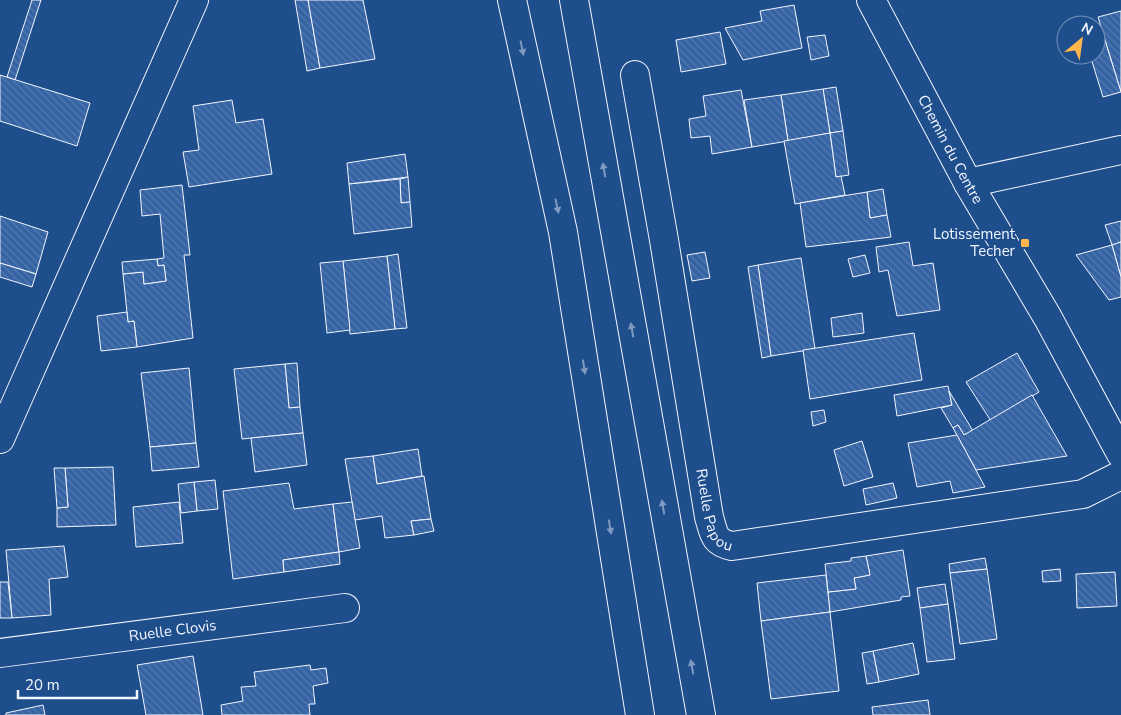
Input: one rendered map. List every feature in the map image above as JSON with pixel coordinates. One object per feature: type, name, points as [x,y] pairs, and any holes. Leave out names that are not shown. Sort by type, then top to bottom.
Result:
[{"type":"main road","points":[[0,439],[194,0]]},
{"type":"main road","points":[[512,0],[563,232],[640,715]]},
{"type":"main road","points":[[574,0],[701,715]]},
{"type":"main road","name":"Chemin du Centre","points":[[871,0],[968,183],[1048,318],[1121,454]]},
{"type":"main road","name":"Ruelle Papou","points":[[635,75],[709,517],[716,540],[722,544],[732,546],[1083,494],[1121,475]]},
{"type":"main road","points":[[968,183],[1121,150]]},
{"type":"main road","name":"Ruelle Clovis","points":[[0,653],[345,608]]},
{"type":"building","points":[[32,0],[41,0],[15,80],[7,77]]},
{"type":"building","points":[[295,0],[308,0],[320,68],[307,71]]},
{"type":"building","points":[[308,0],[363,0],[375,59],[320,68]]},
{"type":"building","points":[[794,5],[802,48],[743,60],[725,28],[762,21],[760,11]]},
{"type":"building","points":[[1121,11],[1121,92],[1106,43],[1106,15]]},
{"type":"building","points":[[720,32],[726,64],[681,72],[676,40]]},
{"type":"building","points":[[825,35],[829,56],[811,60],[807,37]]},
{"type":"building","points":[[1106,44],[1121,92],[1103,97],[1093,65],[1106,65]]},
{"type":"building","points":[[0,75],[90,103],[77,146],[0,121]]},
{"type":"building","points":[[836,87],[843,131],[830,133],[823,89]]},
{"type":"building","points":[[823,89],[830,133],[788,141],[781,95]]},
{"type":"building","points":[[741,90],[752,147],[712,154],[710,136],[691,138],[689,119],[706,116],[703,96]]},
{"type":"building","points":[[781,95],[788,141],[752,147],[744,100]]},
{"type":"building","points":[[232,100],[236,123],[263,119],[272,174],[189,187],[183,152],[199,150],[193,106]]},
{"type":"building","points":[[843,131],[849,175],[836,177],[830,133]]},
{"type":"building","points":[[830,133],[836,177],[841,176],[845,195],[795,204],[784,141]]},
{"type":"building","points":[[405,154],[408,177],[349,184],[347,163]]},
{"type":"building","points":[[408,177],[410,202],[401,203],[400,179]]},
{"type":"building","points":[[400,179],[401,203],[410,202],[412,227],[354,234],[349,184]]},
{"type":"building","points":[[182,185],[190,255],[184,255],[193,338],[137,347],[134,321],[128,322],[123,274],[143,272],[144,284],[166,281],[164,265],[158,266],[157,259],[164,258],[160,214],[142,216],[140,190]]},
{"type":"building","points":[[883,189],[887,215],[870,218],[867,192]]},
{"type":"building","points":[[867,192],[870,218],[887,215],[891,237],[806,247],[800,203]]},
{"type":"building","points":[[0,216],[48,232],[36,274],[0,263]]},
{"type":"building","points":[[1121,221],[1121,242],[1112,245],[1105,225]]},
{"type":"building","points":[[909,242],[913,266],[933,263],[940,310],[897,316],[888,270],[879,272],[876,247]]},
{"type":"building","points":[[1121,242],[1121,277],[1112,245]]},
{"type":"building","points":[[1112,245],[1121,277],[1121,297],[1109,300],[1076,255]]},
{"type":"building","points":[[705,252],[710,278],[692,281],[687,255]]},
{"type":"building","points":[[398,254],[407,328],[395,329],[387,256]]},
{"type":"building","points":[[865,255],[870,273],[853,277],[848,259]]},
{"type":"building","points":[[387,256],[395,329],[350,334],[343,261]]},
{"type":"building","points":[[801,258],[815,349],[771,356],[758,265]]},
{"type":"building","points":[[157,259],[158,266],[164,265],[166,281],[144,284],[143,272],[123,274],[122,262]]},
{"type":"building","points":[[343,261],[350,330],[327,333],[320,263]]},
{"type":"building","points":[[0,263],[36,274],[32,287],[0,277]]},
{"type":"building","points":[[758,265],[771,356],[762,358],[748,267]]},
{"type":"building","points":[[127,312],[128,322],[134,321],[137,347],[101,351],[97,316]]},
{"type":"building","points":[[862,313],[864,333],[833,337],[831,318]]},
{"type":"building","points":[[914,333],[922,380],[810,399],[803,350]]},
{"type":"building","points":[[1017,353],[1039,392],[991,421],[966,382]]},
{"type":"building","points":[[297,363],[300,407],[289,408],[285,364]]},
{"type":"building","points":[[285,364],[289,408],[300,407],[303,433],[242,439],[234,369]]},
{"type":"building","points":[[189,368],[196,443],[150,447],[141,373]]},
{"type":"building","points":[[948,386],[952,405],[897,416],[894,395]]},
{"type":"building","points":[[949,391],[973,431],[964,435],[958,425],[953,428],[941,408],[952,405]]},
{"type":"building","points":[[1032,395],[1067,456],[976,470],[953,428],[958,425],[964,435]]},
{"type":"building","points":[[824,410],[826,422],[813,426],[811,412]]},
{"type":"building","points":[[303,433],[307,465],[255,472],[251,438]]},
{"type":"building","points":[[957,435],[985,487],[953,493],[950,481],[917,487],[908,443]]},
{"type":"building","points":[[862,441],[873,477],[844,486],[834,450]]},
{"type":"building","points":[[196,443],[199,467],[152,471],[150,447]]},
{"type":"building","points":[[418,449],[422,476],[377,484],[373,456]]},
{"type":"building","points":[[373,456],[377,484],[424,476],[431,519],[411,521],[414,535],[385,538],[382,516],[355,520],[345,459]]},
{"type":"building","points":[[113,467],[116,525],[57,527],[57,508],[68,507],[65,468]]},
{"type":"building","points":[[54,468],[65,468],[68,507],[57,508]]},
{"type":"building","points":[[215,480],[218,509],[197,511],[194,482]]},
{"type":"building","points":[[194,482],[197,511],[181,513],[178,484]]},
{"type":"building","points":[[289,483],[294,509],[333,504],[339,552],[283,560],[284,572],[233,579],[223,491]]},
{"type":"building","points":[[893,483],[897,498],[866,505],[863,489]]},
{"type":"building","points":[[179,502],[183,543],[136,547],[133,507]]},
{"type":"building","points":[[352,502],[360,548],[339,552],[333,504]]},
{"type":"building","points":[[431,519],[434,531],[414,535],[411,521]]},
{"type":"building","points":[[64,546],[68,577],[49,579],[51,615],[12,618],[6,550]]},
{"type":"building","points":[[903,550],[910,596],[901,597],[901,600],[830,612],[828,592],[856,589],[854,578],[870,575],[866,556]]},
{"type":"building","points":[[339,552],[340,564],[284,572],[283,560]]},
{"type":"building","points":[[866,556],[870,575],[854,578],[856,589],[828,592],[825,564],[851,561],[851,558]]},
{"type":"building","points":[[985,558],[987,569],[950,573],[949,564]]},
{"type":"building","points":[[987,569],[997,639],[960,644],[950,573]]},
{"type":"building","points":[[1060,569],[1061,581],[1043,582],[1042,571]]},
{"type":"building","points":[[1115,572],[1117,606],[1077,608],[1076,574]]},
{"type":"building","points":[[826,575],[830,612],[761,621],[757,583]]},
{"type":"building","points":[[0,582],[8,582],[12,618],[0,618]]},
{"type":"building","points":[[945,584],[948,604],[920,608],[917,588]]},
{"type":"building","points":[[948,604],[955,659],[927,662],[920,608]]},
{"type":"building","points":[[830,612],[839,691],[771,699],[761,621]]},
{"type":"building","points":[[913,643],[919,674],[879,682],[873,651]]},
{"type":"building","points":[[873,651],[879,682],[867,684],[862,653]]},
{"type":"building","points":[[193,656],[203,715],[146,715],[137,665]]},
{"type":"building","points":[[310,665],[311,670],[326,668],[328,683],[313,686],[315,704],[309,704],[310,715],[222,715],[221,705],[243,701],[241,687],[256,686],[254,672]]},
{"type":"building","points":[[928,700],[930,715],[873,715],[872,707]]},
{"type":"building","points":[[43,705],[45,715],[6,715],[6,713]]},
{"type":"place","name":"Lotissement Techer","points":[[1025,243]]}]
